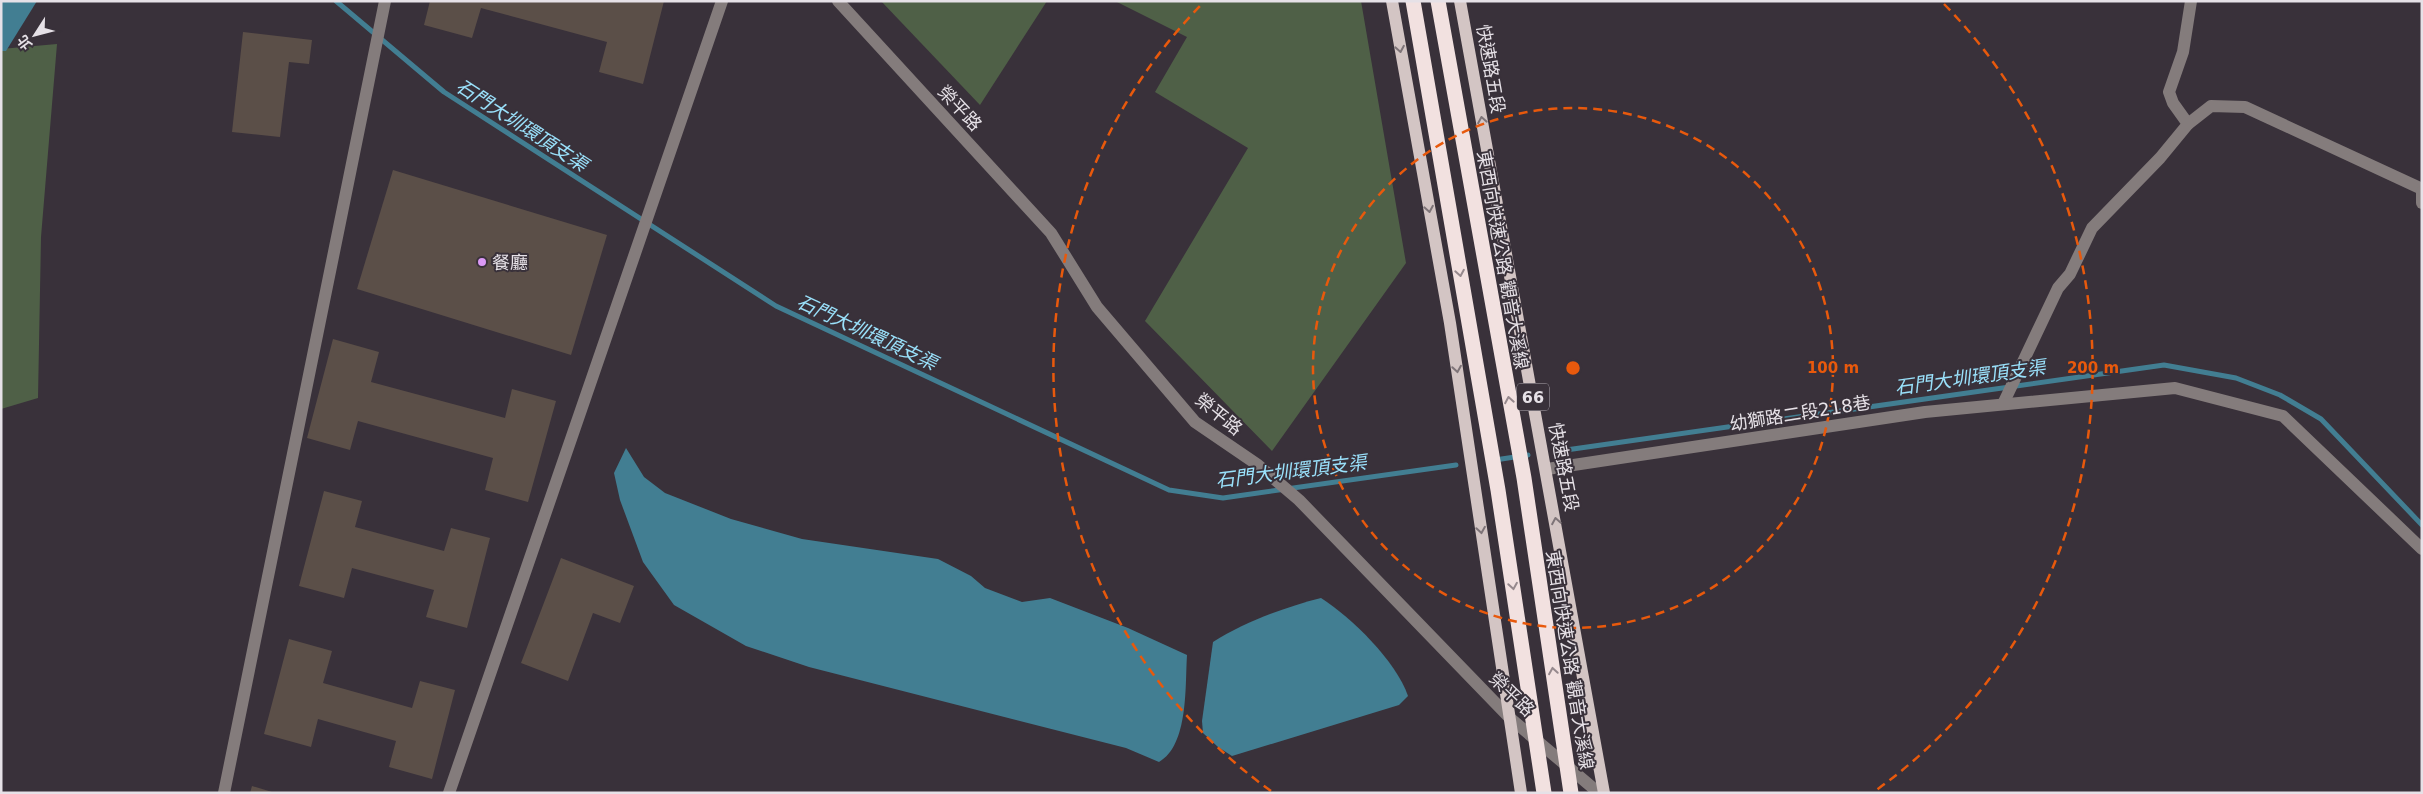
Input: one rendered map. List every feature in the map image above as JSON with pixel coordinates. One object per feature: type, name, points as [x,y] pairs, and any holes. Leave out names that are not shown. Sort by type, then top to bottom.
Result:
[{"type":"highway","points":[[1413,1],[1494,468],[1544,793]]},
{"type":"highway","name":"東西向快速公路 觀音大溪線","points":[[1438,1],[1521,464],[1571,793]]},
{"type":"main road","points":[[1392,1],[1450,323],[1521,793]]},
{"type":"main road","name":"快速路五段","points":[[1460,1],[1547,469],[1604,793]]},
{"type":"street","points":[[224,793],[385,1]]},
{"type":"street","points":[[449,793],[722,1]]},
{"type":"street","name":"榮平路","points":[[838,1],[1050,233],[1097,307],[1195,422],[1258,465],[1299,500],[1510,718],[1599,793]]},
{"type":"street","points":[[2188,124],[2173,103],[2169,92],[2183,52],[2191,1]]},
{"type":"street","points":[[2005,400],[2058,288],[2070,274],[2092,228],[2160,158],[2188,124],[2211,106],[2245,107],[2422,190],[2422,203]]},
{"type":"street","name":"幼獅路二段218巷","points":[[1547,469],[2005,400],[2175,388],[2284,416],[2422,550]]},
{"type":"green space","points":[[881,1],[1047,1],[980,105]]},
{"type":"green space","points":[[1115,1],[1361,1],[1406,263],[1272,451],[1145,321],[1248,148],[1155,92],[1187,37]]},
{"type":"green space","points":[[57,44],[41,237],[38,398],[1,409],[1,49]]},
{"type":"water","points":[[1,1],[37,1],[6,51],[1,51]]},
{"type":"water","points":[[626,448],[644,477],[665,493],[731,519],[802,539],[938,559],[971,576],[985,588],[1022,602],[1050,598],[1128,628],[1187,655],[1184,713],[1176,742],[1169,754],[1159,762],[1126,748],[809,667],[746,646],[674,605],[643,562],[620,500],[614,473]]},
{"type":"water","points":[[1321,598],[1346,617],[1372,641],[1394,669],[1408,696],[1399,705],[1232,756],[1218,747],[1203,733],[1202,721],[1213,642],[1238,628],[1266,616]]},
{"type":"building","points":[[430,1],[664,1],[643,84],[599,72],[607,42],[481,8],[472,38],[424,25]]},
{"type":"building","points":[[243,32],[312,40],[309,64],[289,62],[280,137],[232,132]]},
{"type":"building","name":"餐廳","points":[[393,170],[607,235],[571,355],[357,289]]},
{"type":"building","points":[[333,339],[379,352],[371,382],[505,418],[512,389],[556,401],[528,502],[485,490],[493,458],[358,421],[350,450],[307,438]]},
{"type":"building","points":[[324,491],[362,501],[355,527],[444,551],[451,528],[490,538],[467,628],[426,617],[434,590],[352,568],[344,598],[299,586]]},
{"type":"building","points":[[561,558],[634,586],[620,623],[593,613],[568,681],[521,663]]},
{"type":"building","points":[[289,639],[332,651],[323,683],[412,708],[420,681],[455,690],[432,779],[389,767],[396,741],[318,719],[311,747],[264,734]]},
{"type":"building","points":[[252,786],[272,792],[272,793],[250,793]]},
{"type":"waterway","name":"石門大圳環頂支渠","points":[[336,1],[444,92],[776,306],[1169,490],[1223,498],[1456,465]]},
{"type":"waterway","name":"石門大圳環頂支渠","points":[[1559,451],[2164,365],[2236,378],[2280,395],[2321,419],[2422,525]]},
{"type":"waterway","name":"石門大圳環頂支渠","points":[[1495,460],[1528,455]]},
{"type":"place","name":"餐廳","points":[[482,262]]}]
